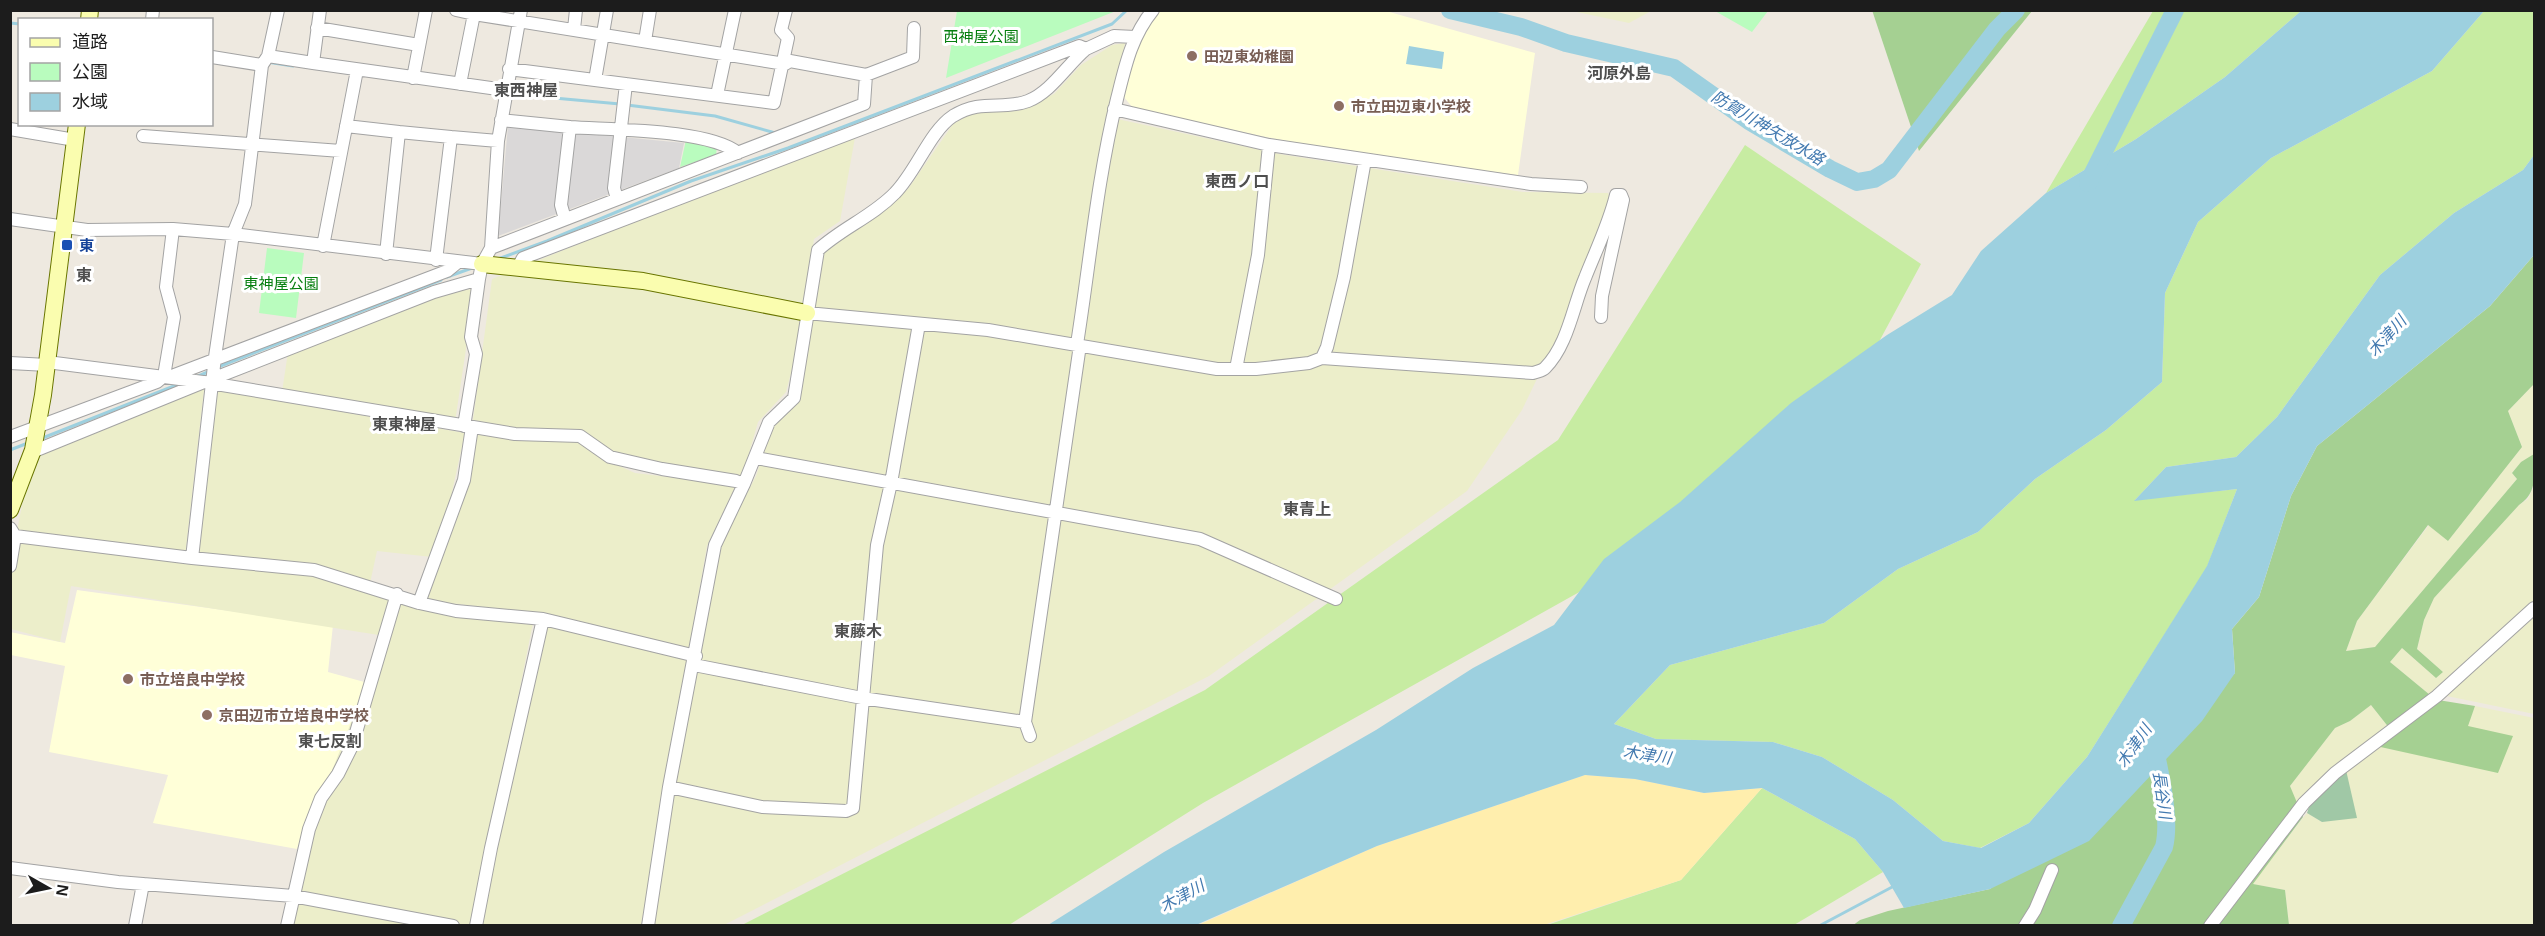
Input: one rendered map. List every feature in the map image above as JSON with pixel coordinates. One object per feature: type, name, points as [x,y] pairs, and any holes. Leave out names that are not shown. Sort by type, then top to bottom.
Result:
[{"type":"street","points":[[192,558],[210,380],[232,234],[245,204],[265,61],[278,10]]},
{"type":"street","points":[[313,63],[320,10]]},
{"type":"street","points":[[413,78],[426,10]]},
{"type":"street","points":[[456,10],[520,15],[574,28],[782,64],[790,62],[866,75],[913,57],[914,28]]},
{"type":"street","points":[[574,28],[576,10]]},
{"type":"street","points":[[595,80],[607,10]]},
{"type":"street","points":[[645,40],[650,10]]},
{"type":"street","points":[[717,95],[735,10]]},
{"type":"street","points":[[509,69],[774,103],[788,38],[781,30],[786,10]]},
{"type":"street","points":[[1030,736],[1025,722],[1057,512],[1100,169],[1114,109],[1135,37],[1153,10]]},
{"type":"street","points":[[460,84],[474,12]]},
{"type":"street","points":[[419,603],[464,480],[476,354],[471,337],[480,272],[491,248],[498,141],[504,93],[520,15]]},
{"type":"street","points":[[317,28],[419,45]]},
{"type":"street","points":[[648,926],[669,787],[695,661],[715,545],[756,458],[769,422],[794,398],[818,250],[836,233],[894,193],[950,118],[970,107],[1014,104],[1029,100],[1042,93],[1086,49],[1114,36],[1135,37]]},
{"type":"street","points":[[518,267],[523,258],[1079,46],[1086,49]]},
{"type":"street","points":[[213,57],[313,63],[460,84],[504,93]]},
{"type":"street","points":[[323,246],[357,70]]},
{"type":"street","points":[[861,129],[866,75]]},
{"type":"street","points":[[617,200],[614,188],[626,84]]},
{"type":"street","points":[[491,248],[864,104]]},
{"type":"street","points":[[1114,109],[1269,145],[1531,184],[1581,187]]},
{"type":"street","points":[[501,120],[689,136],[729,146],[738,153]]},
{"type":"street","points":[[346,126],[498,141]]},
{"type":"street","points":[[566,219],[561,205],[570,127]]},
{"type":"street","points":[[10,129],[76,132],[37,429],[32,451],[10,510]]},
{"type":"street","points":[[386,254],[399,132]]},
{"type":"street","points":[[143,136],[341,151]]},
{"type":"street","points":[[436,260],[451,137]]},
{"type":"street","points":[[1236,369],[1258,255],[1269,145]]},
{"type":"street","points":[[1322,358],[1344,277],[1365,160]]},
{"type":"street","points":[[32,451],[480,272],[518,267],[643,281],[807,313],[988,330],[1217,369],[1309,363],[1322,358],[1533,373],[1544,370],[1553,358],[1567,328],[1584,278],[1610,220],[1616,195],[1621,195],[1623,200],[1602,296],[1601,316]]},
{"type":"street","points":[[10,219],[64,228],[173,229],[232,234],[458,262],[480,272]]},
{"type":"street","points":[[167,376],[174,316],[166,287],[173,229]]},
{"type":"street","points":[[10,437],[37,429],[167,376],[447,271],[458,262]]},
{"type":"street","points":[[669,787],[762,807],[846,811],[853,808],[877,545],[891,483],[919,324]]},
{"type":"street","points":[[10,363],[47,364],[210,380],[515,434],[580,436],[610,457],[744,484]]},
{"type":"street","points":[[756,458],[1200,539],[1336,599]]},
{"type":"street","points":[[10,566],[13,532],[192,558],[314,570],[397,594],[419,603],[456,610],[543,619],[695,661],[862,698],[1025,722]]},
{"type":"street","points":[[287,926],[309,829],[321,798],[338,774],[352,746],[397,594]]},
{"type":"street","points":[[2210,926],[2304,803],[2327,780],[2437,696],[2535,609]]},
{"type":"street","points":[[476,926],[490,848],[543,619]]},
{"type":"street","points":[[10,868],[143,884],[293,896],[453,926]]},
{"type":"street","points":[[2025,926],[2035,910],[2052,870]]},
{"type":"street","points":[[135,926],[143,884]]},
{"type":"shaded area","points":[[1159,11],[1386,11],[1535,53],[1518,175],[1370,156],[1266,137],[1133,108],[1123,96],[1142,36]]},
{"type":"shaded area","points":[[1572,11],[1651,11],[1629,23]]},
{"type":"shaded area","points":[[1125,43],[1108,117],[1279,154],[1523,192],[1608,193],[1611,202],[1563,325],[1522,410],[1467,491],[1209,676],[724,925],[649,926],[722,541],[756,476],[773,426],[800,401],[824,252],[908,189],[953,124],[974,112],[1018,111],[1054,94],[1081,65],[1112,45]]},
{"type":"shaded area","points":[[508,126],[684,143],[679,168],[498,236]]},
{"type":"shaded area","points":[[856,132],[840,221],[814,239],[794,362],[786,392],[758,422],[742,478],[610,457],[580,436],[472,427],[492,279]]},
{"type":"shaded area","points":[[475,289],[455,422],[282,392],[288,352],[453,291]]},
{"type":"shaded area","points":[[2534,384],[2534,455],[2521,462],[2512,473],[2517,479],[2375,647],[2346,651],[2357,621],[2429,525],[2448,541],[2522,447],[2508,411]]},
{"type":"shaded area","points":[[188,388],[204,390],[185,557],[311,576],[424,598],[460,509],[474,432],[580,440],[606,460],[635,473],[736,485],[707,546],[689,648],[555,616],[451,603],[534,618],[472,925],[286,925],[309,829],[385,636],[71,586],[60,642],[11,629],[11,563],[32,452]]},
{"type":"shaded area","points":[[215,390],[465,433],[448,510],[432,557],[377,551],[370,583],[197,553]]},
{"type":"shaded area","points":[[2534,486],[2534,604],[2430,695],[2390,662],[2402,648],[2436,678],[2443,672],[2417,649],[2424,620],[2434,598],[2519,505],[2528,499]]},
{"type":"shaded area","name":"京田辺市立培良中学校","points":[[77,590],[333,625],[328,672],[368,683],[347,747],[313,801],[297,849],[153,823],[168,775],[49,752],[65,666],[11,655],[10,632],[65,643]]},
{"type":"shaded area","points":[[2534,614],[2534,714],[2442,695]]},
{"type":"shaded area","points":[[546,623],[689,658],[641,925],[481,926],[492,856]]},
{"type":"shaded area","points":[[2371,705],[2390,729],[2297,804],[2290,786],[2335,728],[2350,721]]},
{"type":"shaded area","points":[[2475,706],[2534,718],[2534,925],[2289,925],[2285,890],[2252,884],[2307,813],[2322,822],[2346,770],[2376,746],[2467,726]]},
{"type":"shaded area","points":[[2346,770],[2357,818],[2322,822],[2307,813],[2311,801]]},
{"type":"green space","name":"西神屋公園","points":[[1115,10],[1116,11],[946,78],[957,11]]},
{"type":"green space","points":[[1872,10],[2032,10],[2032,11],[1919,151]]},
{"type":"green space","points":[[1715,11],[1768,11],[1752,32]]},
{"type":"green space","points":[[2153,11],[2301,11],[2225,77],[2136,139],[2046,193]]},
{"type":"green space","points":[[2484,11],[2534,11],[2534,155],[2523,170],[2454,213],[2380,275],[2277,417],[2236,457],[2166,467],[2135,500],[2237,489],[2207,567],[2087,757],[2029,823],[1980,848],[1943,841],[1893,800],[1822,757],[1773,742],[1656,739],[1614,724],[1670,665],[1824,623],[1898,569],[1978,532],[2035,479],[2106,430],[2162,382],[2165,293],[2198,222],[2271,158],[2432,71]]},
{"type":"green space","points":[[686,140],[717,147],[716,155],[680,167]]},
{"type":"green space","points":[[1745,145],[1921,264],[1815,460],[1203,803],[1009,925],[740,926],[1205,690],[1558,440]]},
{"type":"green space","name":"東神屋公園","points":[[267,248],[304,253],[296,318],[259,313]]},
{"type":"green space","points":[[2534,255],[2534,384],[2508,411],[2522,447],[2448,541],[2428,525],[2357,621],[2346,651],[2375,647],[2517,479],[2512,473],[2521,462],[2534,454],[2532,489],[2525,500],[2434,598],[2424,620],[2417,649],[2443,672],[2436,678],[2402,648],[2390,662],[2430,695],[2390,729],[2371,705],[2350,721],[2335,728],[2290,786],[2303,817],[2253,884],[2285,890],[2289,925],[1852,926],[1860,920],[1888,911],[1990,889],[2235,673],[2232,629],[2259,597],[2291,496],[2317,446],[2490,306]]},
{"type":"green space","points":[[2438,700],[2475,706],[2468,726],[2513,736],[2498,773],[2376,746]]},
{"type":"green space","points":[[1762,788],[1855,839],[1883,872],[1794,925],[1544,926],[1681,880]]},
{"type":"sand","points":[[1585,775],[1635,779],[1704,793],[1762,788],[1681,880],[1544,925],[1196,926],[1377,846]]},
{"type":"water","points":[[2301,11],[2484,11],[2432,71],[2271,158],[2198,222],[2165,293],[2162,382],[2106,430],[2035,479],[1978,532],[1898,569],[1824,623],[1670,665],[1614,724],[1656,739],[1773,742],[1822,757],[1893,800],[1943,841],[1981,848],[2029,823],[2087,757],[2207,566],[2237,489],[2134,501],[2166,467],[2236,457],[2277,417],[2380,275],[2454,213],[2523,170],[2534,155],[2534,255],[2490,306],[2317,446],[2291,496],[2259,597],[2232,629],[2235,673],[2202,721],[2089,841],[1990,889],[1904,908],[1883,872],[1855,839],[1762,788],[1704,793],[1635,779],[1585,775],[1377,846],[1196,925],[1048,925],[1164,852],[1376,730],[1473,668],[1554,625],[1604,559],[1680,502],[1791,403],[1887,335],[1952,295],[1981,251],[2046,193],[2136,139],[2225,77]]},
{"type":"water","points":[[1409,46],[1444,52],[1442,69],[1406,64]]},
{"type":"waterway","points":[[498,259],[691,181],[788,148],[1112,24],[1127,10]]},
{"type":"waterway","name":"防賀川神矢放水路","points":[[1450,10],[1521,27],[1566,43],[1674,68],[1749,121],[1830,169],[1857,182],[1874,179],[1889,170],[1997,29],[2016,10]]},
{"type":"waterway","name":"木津川","points":[[2088,183],[2175,10]]},
{"type":"waterway","points":[[10,23],[18,24]]},
{"type":"waterway","points":[[267,62],[293,66]]},
{"type":"waterway","points":[[510,94],[620,104]]},
{"type":"waterway","points":[[627,105],[715,116],[779,134]]},
{"type":"waterway","points":[[447,277],[472,268]]},
{"type":"waterway","points":[[218,367],[441,280]]},
{"type":"waterway","points":[[196,377],[210,371]]},
{"type":"waterway","points":[[40,439],[179,384]]},
{"type":"waterway","points":[[10,450],[28,443]]},
{"type":"waterway","name":"長谷川","points":[[2121,926],[2164,847],[2165,810],[2154,745]]},
{"type":"waterway","points":[[1819,926],[1894,886]]},
{"type":"place","name":"田辺東幼稚園","points":[[1192,56]]},
{"type":"place","name":"市立田辺東小学校","points":[[1339,106]]},
{"type":"place","name":"東","points":[[67,245]]},
{"type":"place","name":"市立培良中学校","points":[[128,679]]},
{"type":"place","name":"京田辺市立培良中学校","points":[[207,715]]},
{"type":"district","name":"河原外島","points":[[1619,73]]},
{"type":"district","name":"東西神屋","points":[[526,90]]},
{"type":"district","name":"東西ノ口","points":[[1237,181]]},
{"type":"district","name":"東","points":[[84,275]]},
{"type":"district","name":"東東神屋","points":[[404,424]]},
{"type":"district","name":"東青上","points":[[1307,509]]},
{"type":"district","name":"東藤木","points":[[858,631]]},
{"type":"district","name":"東七反割","points":[[330,741]]}]
